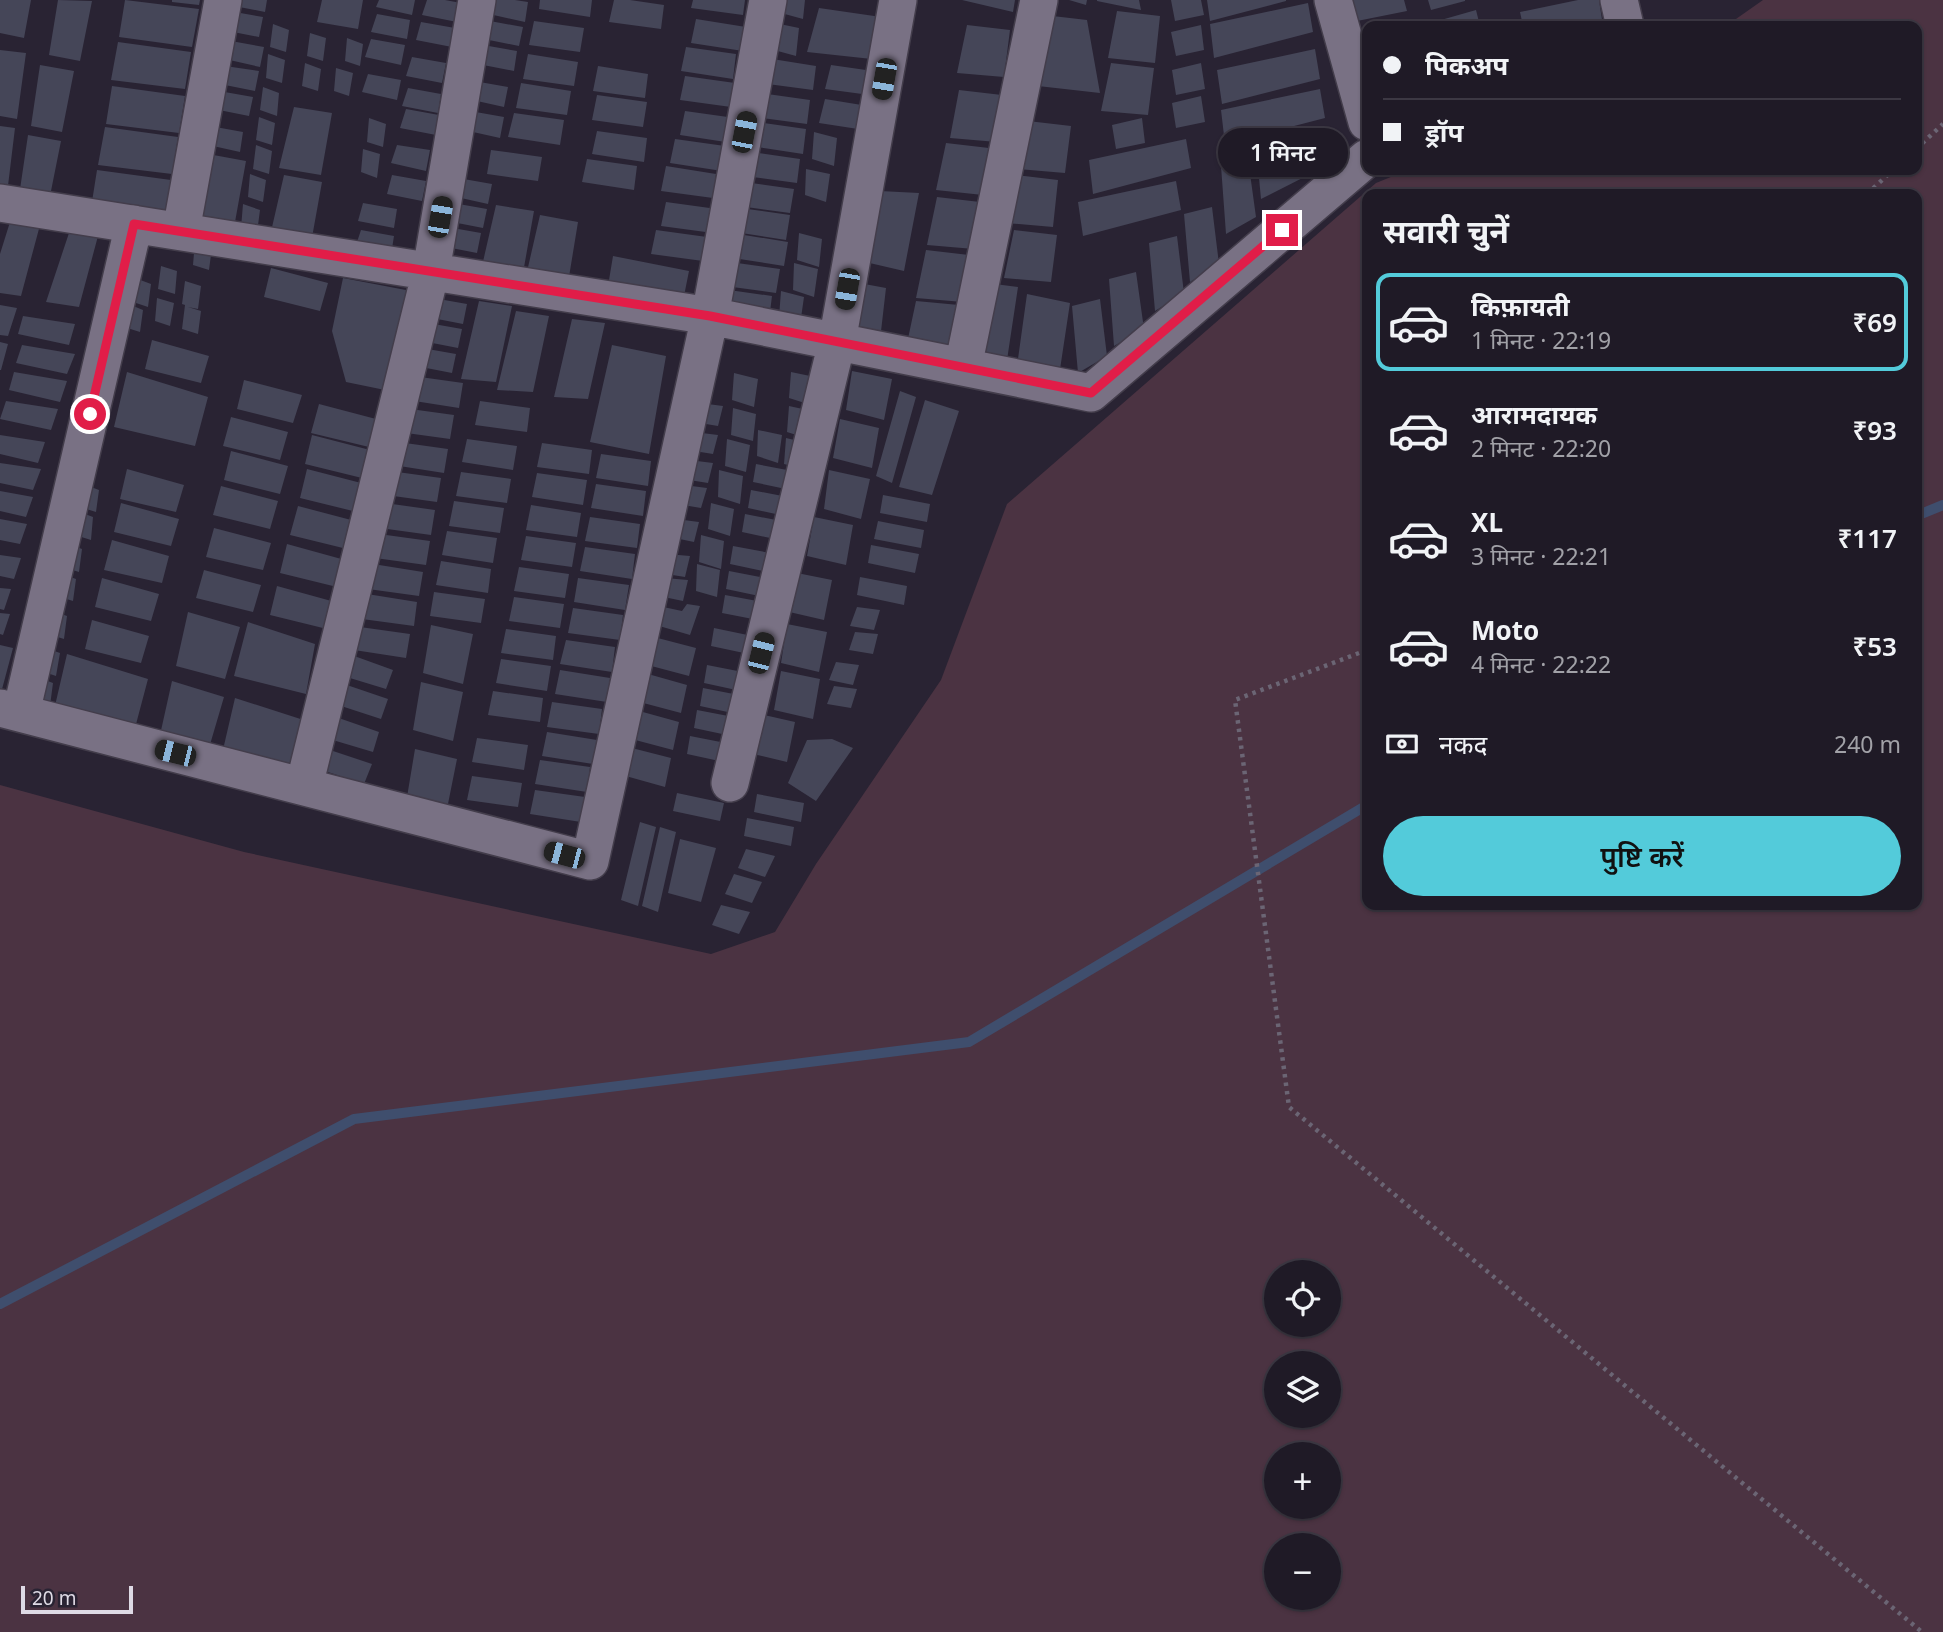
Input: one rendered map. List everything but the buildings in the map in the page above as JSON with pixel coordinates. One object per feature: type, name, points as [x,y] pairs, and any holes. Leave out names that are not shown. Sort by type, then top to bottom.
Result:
[{"type":"street","points":[[181,231],[223,0]]},
{"type":"street","points":[[304,786],[431,271],[477,0]]},
{"type":"street","points":[[134,224],[10,710],[590,862],[710,316],[768,0]]},
{"type":"street","points":[[730,783],[837,342],[898,0]]},
{"type":"street","points":[[963,367],[1039,0]]},
{"type":"street","points":[[1333,0],[1362,104]]},
{"type":"street","points":[[1619,0],[1624,21]]},
{"type":"street","points":[[0,203],[710,316],[1091,393],[1362,162]]},
{"type":"path","points":[[1922,143],[1943,124]]},
{"type":"path","points":[[1872,189],[1888,175]]},
{"type":"path","points":[[1362,652],[1235,700],[1289,1107],[1922,1632]]},
{"type":"shaded area","points":[[1763,0],[1943,0],[1943,1632],[0,1632],[0,785],[244,852],[711,954],[775,932],[816,864],[941,680],[1007,504],[1362,195],[1362,910],[1922,910],[1922,189],[1369,189],[1396,175],[1922,175],[1922,21],[1733,21]]},
{"type":"waterway","points":[[1922,514],[1943,505]]},
{"type":"waterway","points":[[0,1304],[354,1119],[969,1042],[1362,808]]},
{"type":"route","points":[[90,414],[134,224],[710,316],[1091,393],[1282,230]]}]
